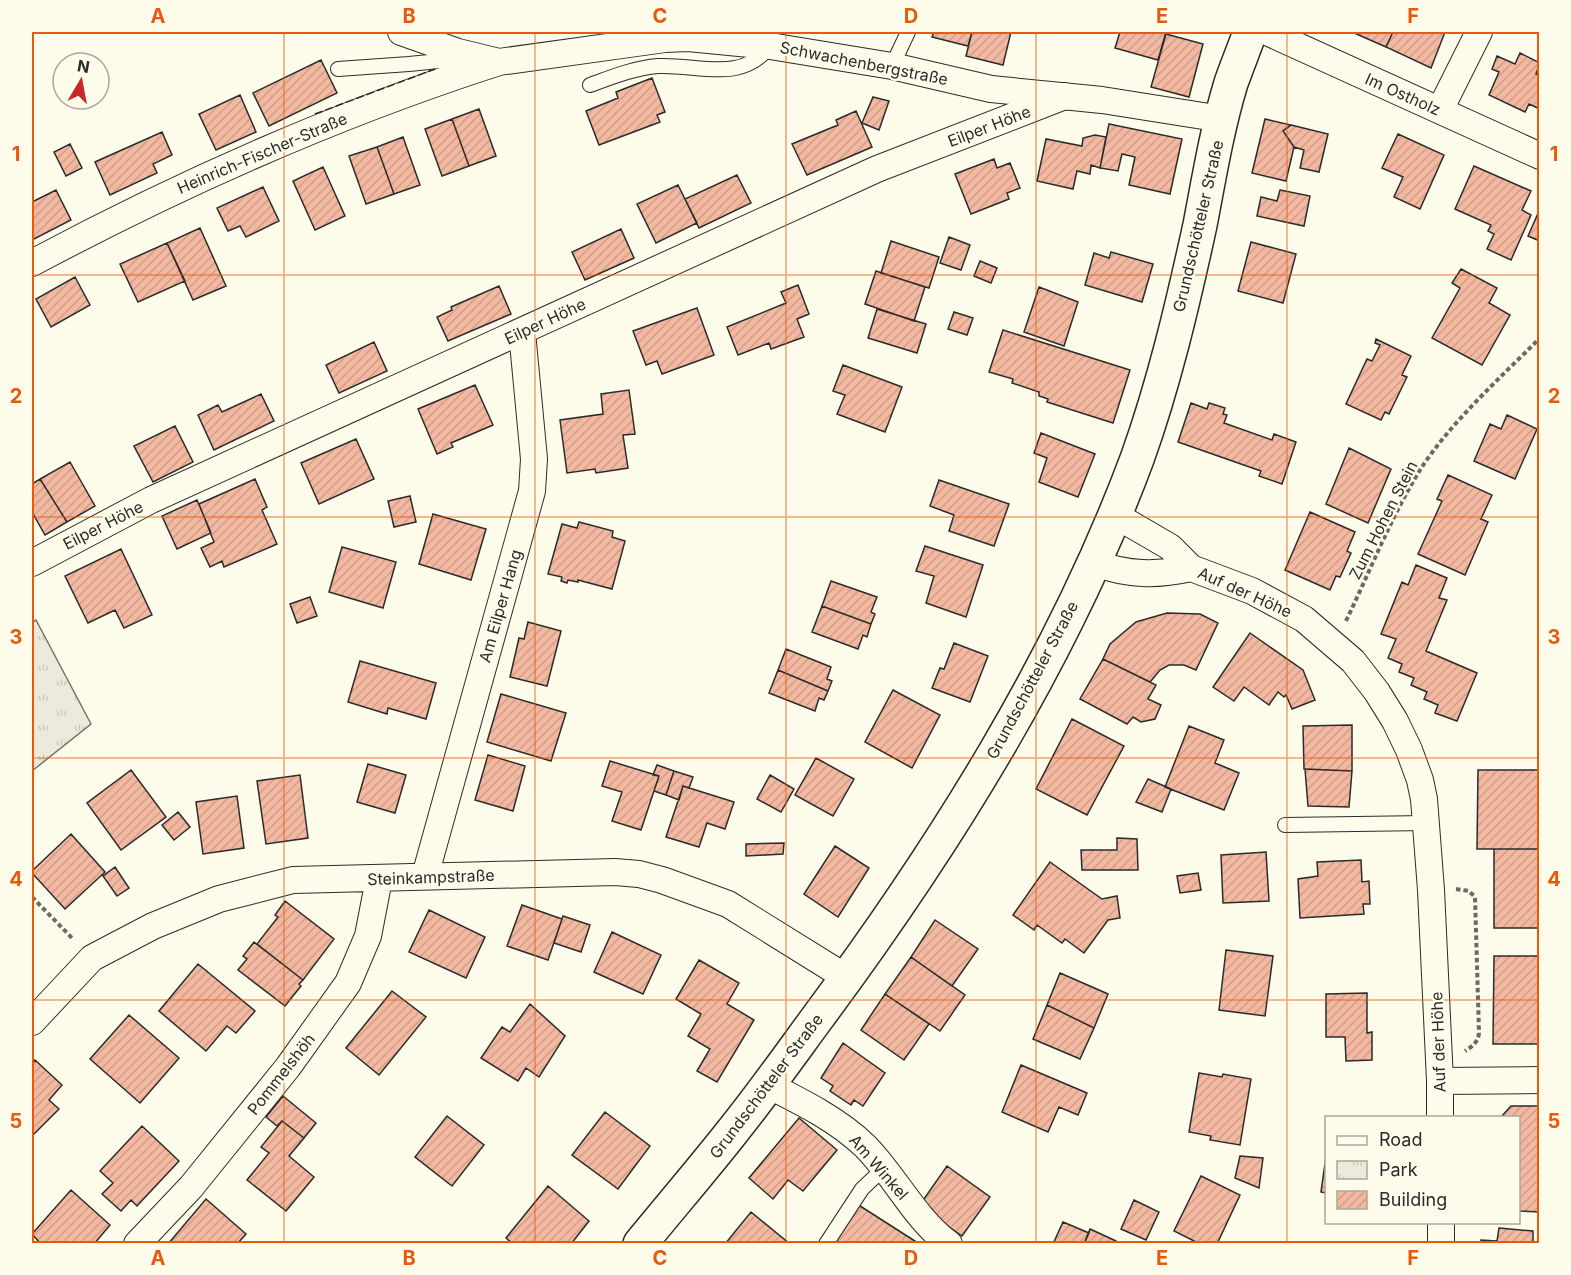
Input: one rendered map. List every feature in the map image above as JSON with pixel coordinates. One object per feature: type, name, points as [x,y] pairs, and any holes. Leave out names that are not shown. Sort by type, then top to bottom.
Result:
[{"type":"main road","name":"Grundschötteler Straße","points":[[640,1244],[731,1134],[847,978],[947,830],[1062,629],[1115,515],[1138,455],[1159,388],[1183,297],[1222,119],[1250,32]]},
{"type":"street","name":"Schwachenbergstraße","points":[[402,32],[458,52],[489,59],[665,39],[688,38],[770,46],[892,66],[991,89],[1102,100],[1222,119]]},
{"type":"street","name":"Im Ostholz","points":[[1267,32],[1539,156]]},
{"type":"street","points":[[1440,110],[1479,32]]},
{"type":"street","name":"Heinrich-Fischer-Straße","points":[[32,263],[145,203],[237,161],[439,82],[489,59]]},
{"type":"street","name":"Eilper Höhe","points":[[32,563],[152,500],[877,169],[1065,96]]},
{"type":"street","name":"Am Eilper Hang","points":[[425,876],[532,491],[534,459],[522,332]]},
{"type":"street","name":"Auf der Höhe","points":[[1115,515],[1170,547],[1191,568],[1252,591],[1304,618],[1353,661],[1395,721],[1420,780],[1427,823],[1440,1071],[1440,1116]]},
{"type":"street","name":"Auf der Höhe","points":[[1093,563],[1110,569],[1140,574],[1163,574],[1191,568]]},
{"type":"street","name":"Steinkampstraße","points":[[32,1022],[92,958],[153,926],[219,899],[293,880],[615,872],[639,874],[728,904],[847,978]]},
{"type":"street","name":"Pommelshöh","points":[[137,1244],[191,1187],[288,1067],[348,983],[368,936],[379,879]]},
{"type":"street","points":[[1440,1071],[1539,1080]]},
{"type":"street","name":"Am Winkel","points":[[768,1085],[799,1100],[846,1130],[866,1147],[925,1222],[949,1244]]},
{"type":"street","points":[[1441,1224],[1441,1244]]},
{"type":"lane","points":[[892,66],[908,32]]},
{"type":"lane","points":[[590,85],[630,71],[657,66],[740,68],[761,57],[770,46]]},
{"type":"lane","points":[[338,69],[489,59]]},
{"type":"lane","points":[[1285,825],[1427,823]]},
{"type":"lane","points":[[826,1244],[862,1189],[884,1169]]},
{"type":"path","name":"Zum Hohen Stein","points":[[1335,644],[1420,470],[1464,416],[1539,338]]},
{"type":"path","points":[[1431,890],[1460,889],[1469,891],[1475,897],[1478,1039],[1440,1071]]},
{"type":"path","points":[[32,897],[92,958]]},
{"type":"green space","points":[[36,620],[91,724],[32,771],[32,623]]},
{"type":"building","points":[[934,32],[972,32],[968,46],[932,37]]},
{"type":"building","points":[[972,32],[1011,32],[1003,65],[966,56]]},
{"type":"building","points":[[1120,32],[1166,32],[1158,60],[1115,48]]},
{"type":"building","points":[[1352,32],[1393,32],[1386,47]]},
{"type":"building","points":[[1393,32],[1445,32],[1431,68],[1386,47]]},
{"type":"building","points":[[1166,34],[1203,44],[1189,97],[1151,87]]},
{"type":"building","points":[[1520,53],[1540,63],[1536,74],[1540,76],[1540,109],[1529,104],[1525,112],[1489,95],[1499,72],[1492,69],[1497,56],[1515,64]]},
{"type":"building","points":[[321,60],[337,93],[269,126],[253,93]]},
{"type":"building","points":[[652,78],[665,112],[657,115],[660,122],[599,145],[586,111],[618,98],[616,92]]},
{"type":"building","points":[[240,95],[256,132],[216,150],[199,114]]},
{"type":"building","points":[[873,97],[889,101],[879,130],[862,123]]},
{"type":"building","points":[[479,109],[496,156],[469,166],[452,119]]},
{"type":"building","points":[[856,111],[872,147],[807,175],[792,144],[838,125],[836,120]]},
{"type":"building","points":[[452,119],[469,166],[442,176],[425,129]]},
{"type":"building","points":[[1265,119],[1291,125],[1283,131],[1294,147],[1286,181],[1252,173]]},
{"type":"building","points":[[1109,124],[1182,139],[1170,194],[1129,185],[1135,157],[1122,154],[1118,171],[1100,168]]},
{"type":"building","points":[[1291,125],[1328,134],[1319,172],[1300,168],[1304,150],[1294,147],[1283,131]]},
{"type":"building","points":[[162,132],[172,155],[153,164],[157,173],[110,195],[95,162]]},
{"type":"building","points":[[1398,134],[1444,155],[1420,209],[1394,197],[1403,177],[1382,168]]},
{"type":"building","points":[[1095,135],[1106,137],[1100,168],[1091,165],[1090,174],[1077,171],[1073,189],[1037,181],[1046,139],[1082,146],[1083,138]]},
{"type":"building","points":[[403,137],[420,185],[394,194],[377,147]]},
{"type":"building","points":[[70,144],[82,168],[66,176],[54,152]]},
{"type":"building","points":[[377,147],[394,194],[366,204],[349,156]]},
{"type":"building","points":[[994,159],[997,168],[1010,163],[1020,188],[1007,193],[1009,199],[971,214],[955,174]]},
{"type":"building","points":[[1474,166],[1531,191],[1522,210],[1531,215],[1511,260],[1487,249],[1494,234],[1488,231],[1491,225],[1455,209]]},
{"type":"building","points":[[323,167],[345,216],[315,230],[293,181]]},
{"type":"building","points":[[737,175],[751,203],[699,228],[685,199]]},
{"type":"building","points":[[678,185],[697,223],[656,243],[637,204]]},
{"type":"building","points":[[263,187],[279,221],[246,237],[240,226],[228,231],[217,208]]},
{"type":"building","points":[[56,190],[71,220],[32,240],[32,202]]},
{"type":"building","points":[[1280,190],[1310,196],[1304,226],[1257,216],[1261,197],[1277,201]]},
{"type":"building","points":[[1540,211],[1540,241],[1528,236]]},
{"type":"building","points":[[200,228],[226,286],[193,300],[167,243]]},
{"type":"building","points":[[621,229],[634,258],[585,280],[572,252]]},
{"type":"building","points":[[949,237],[970,245],[961,270],[940,263]]},
{"type":"building","points":[[891,241],[939,257],[929,288],[881,273]]},
{"type":"building","points":[[1251,242],[1296,254],[1283,303],[1238,291]]},
{"type":"building","points":[[167,243],[185,281],[138,302],[120,264]]},
{"type":"building","points":[[1111,252],[1153,264],[1142,302],[1085,285],[1094,253],[1109,258]]},
{"type":"building","points":[[980,261],[997,268],[991,283],[974,276]]},
{"type":"building","points":[[1461,269],[1497,288],[1489,303],[1510,315],[1482,365],[1432,338],[1460,288],[1452,283]]},
{"type":"building","points":[[876,271],[925,287],[914,321],[865,304]]},
{"type":"building","points":[[75,277],[90,305],[51,327],[36,299]]},
{"type":"building","points":[[798,285],[809,314],[797,319],[804,337],[771,349],[769,343],[738,355],[727,327],[786,303],[781,292]]},
{"type":"building","points":[[499,286],[511,314],[448,341],[437,317],[452,310],[451,307]]},
{"type":"building","points":[[1039,287],[1078,302],[1064,346],[1024,332]]},
{"type":"building","points":[[697,308],[714,355],[662,374],[657,361],[646,365],[633,331]]},
{"type":"building","points":[[877,309],[926,324],[917,353],[868,338]]},
{"type":"building","points":[[954,312],[973,318],[967,335],[948,329]]},
{"type":"building","points":[[1003,330],[1130,370],[1113,423],[1047,402],[1048,399],[1039,396],[1039,392],[1012,383],[1013,379],[989,372]]},
{"type":"building","points":[[1376,339],[1411,356],[1402,375],[1407,377],[1389,414],[1385,412],[1381,420],[1346,404],[1367,359],[1372,361],[1380,345],[1375,343]]},
{"type":"building","points":[[374,342],[387,371],[339,393],[326,365]]},
{"type":"building","points":[[843,365],[902,387],[885,432],[837,414],[845,395],[833,391]]},
{"type":"building","points":[[475,385],[493,425],[451,443],[453,447],[437,454],[418,409]]},
{"type":"building","points":[[629,390],[635,434],[623,435],[628,468],[596,473],[595,469],[567,473],[560,420],[603,414],[601,394]]},
{"type":"building","points":[[261,394],[274,421],[214,450],[198,415],[218,405],[222,412]]},
{"type":"building","points":[[1191,403],[1207,409],[1209,403],[1225,408],[1223,414],[1227,415],[1224,423],[1272,440],[1274,434],[1296,442],[1282,484],[1259,476],[1261,471],[1178,442]]},
{"type":"building","points":[[1507,415],[1537,429],[1515,479],[1474,461],[1490,424],[1501,429]]},
{"type":"building","points":[[175,426],[193,462],[153,482],[134,446]]},
{"type":"building","points":[[1041,433],[1095,454],[1078,497],[1039,482],[1047,458],[1034,453]]},
{"type":"building","points":[[356,439],[374,479],[319,504],[301,463]]},
{"type":"building","points":[[1349,448],[1391,469],[1368,523],[1326,504]]},
{"type":"building","points":[[70,462],[95,506],[67,522],[40,479]]},
{"type":"building","points":[[1448,475],[1492,495],[1481,519],[1488,522],[1465,575],[1418,554],[1442,501],[1437,499]]},
{"type":"building","points":[[40,479],[67,522],[45,535],[32,512],[32,484]]},
{"type":"building","points":[[255,479],[267,507],[262,510],[277,544],[224,567],[222,561],[210,567],[201,548],[214,542],[199,504]]},
{"type":"building","points":[[939,480],[1009,504],[994,546],[949,531],[954,515],[930,506]]},
{"type":"building","points":[[410,496],[416,522],[394,527],[388,501]]},
{"type":"building","points":[[197,500],[211,533],[177,549],[162,516]]},
{"type":"building","points":[[1310,512],[1355,532],[1347,551],[1351,553],[1340,577],[1336,576],[1330,590],[1285,570]]},
{"type":"building","points":[[433,514],[486,529],[471,580],[419,564]]},
{"type":"building","points":[[579,522],[613,531],[612,537],[625,541],[612,589],[578,580],[578,582],[568,580],[567,583],[561,581],[562,577],[548,574],[562,524],[577,528]]},
{"type":"building","points":[[925,546],[983,565],[966,617],[926,603],[934,576],[916,571]]},
{"type":"building","points":[[342,547],[396,562],[383,608],[329,592]]},
{"type":"building","points":[[121,549],[152,615],[124,628],[115,610],[88,623],[65,576]]},
{"type":"building","points":[[1416,565],[1447,578],[1439,598],[1447,600],[1426,651],[1477,673],[1457,721],[1435,713],[1438,705],[1424,699],[1427,692],[1411,685],[1414,678],[1399,672],[1402,664],[1388,658],[1396,639],[1381,634],[1402,582],[1408,585]]},
{"type":"building","points":[[831,581],[877,597],[871,612],[875,614],[871,624],[822,606]]},
{"type":"building","points":[[310,597],[317,616],[297,623],[290,604]]},
{"type":"building","points":[[822,606],[871,624],[867,637],[863,635],[858,649],[812,632]]},
{"type":"building","points":[[1167,613],[1200,614],[1218,623],[1196,670],[1184,665],[1169,665],[1160,670],[1150,682],[1103,659],[1110,644],[1136,622]]},
{"type":"building","points":[[528,622],[561,631],[547,686],[510,677],[519,638],[524,639]]},
{"type":"building","points":[[1250,633],[1303,670],[1315,700],[1292,709],[1286,695],[1284,697],[1278,692],[1269,705],[1244,687],[1234,701],[1213,687]]},
{"type":"building","points":[[954,643],[988,656],[970,702],[932,688],[940,668],[944,669]]},
{"type":"building","points":[[786,649],[831,667],[827,679],[832,681],[828,691],[778,670]]},
{"type":"building","points":[[1103,659],[1156,685],[1148,699],[1161,705],[1155,719],[1141,722],[1133,717],[1127,724],[1080,699]]},
{"type":"building","points":[[360,661],[436,683],[426,719],[388,708],[387,714],[348,702]]},
{"type":"building","points":[[778,670],[828,691],[824,700],[819,698],[815,711],[769,693]]},
{"type":"building","points":[[893,690],[940,715],[912,768],[865,742]]},
{"type":"building","points":[[501,694],[566,713],[551,761],[487,742]]},
{"type":"building","points":[[1072,719],[1124,746],[1087,815],[1036,789]]},
{"type":"building","points":[[1352,725],[1352,771],[1304,769],[1303,726]]},
{"type":"building","points":[[1189,726],[1224,740],[1215,763],[1239,773],[1224,810],[1165,787]]},
{"type":"building","points":[[488,755],[525,766],[513,811],[475,800]]},
{"type":"building","points":[[816,758],[854,779],[833,816],[795,795]]},
{"type":"building","points":[[610,761],[659,776],[641,830],[612,821],[622,792],[602,786]]},
{"type":"building","points":[[368,764],[406,775],[395,813],[357,802]]},
{"type":"building","points":[[657,765],[674,771],[666,795],[654,791],[659,776],[653,775]]},
{"type":"building","points":[[1305,769],[1352,771],[1349,807],[1308,806]]},
{"type":"building","points":[[131,770],[166,817],[121,850],[87,803]]},
{"type":"building","points":[[1478,770],[1540,770],[1540,849],[1477,849]]},
{"type":"building","points":[[674,771],[693,777],[689,788],[683,786],[679,800],[666,795]]},
{"type":"building","points":[[300,775],[308,838],[266,844],[257,781]]},
{"type":"building","points":[[770,775],[794,789],[781,812],[757,799]]},
{"type":"building","points":[[1148,779],[1171,789],[1162,812],[1136,802]]},
{"type":"building","points":[[683,786],[734,802],[725,829],[707,823],[699,847],[666,837]]},
{"type":"building","points":[[237,796],[244,848],[203,854],[196,802]]},
{"type":"building","points":[[178,812],[190,827],[174,840],[162,825]]},
{"type":"building","points":[[71,834],[105,872],[65,909],[32,871]]},
{"type":"building","points":[[1117,838],[1137,839],[1138,870],[1082,870],[1081,850],[1117,850]]},
{"type":"building","points":[[784,843],[783,854],[746,856],[746,844]]},
{"type":"building","points":[[835,846],[869,868],[838,917],[804,894]]},
{"type":"building","points":[[1494,849],[1540,849],[1540,928],[1494,928]]},
{"type":"building","points":[[1266,852],[1269,901],[1223,903],[1221,855]]},
{"type":"building","points":[[1361,860],[1362,882],[1369,881],[1370,904],[1363,904],[1364,914],[1300,918],[1298,879],[1318,876],[1317,862]]},
{"type":"building","points":[[1050,862],[1102,899],[1117,896],[1120,918],[1108,920],[1084,953],[1065,939],[1062,943],[1037,925],[1034,930],[1013,915]]},
{"type":"building","points":[[115,867],[129,888],[117,896],[103,876]]},
{"type":"building","points":[[1198,873],[1201,890],[1180,893],[1177,876]]},
{"type":"building","points":[[285,901],[334,939],[303,980],[257,944],[278,917],[275,915]]},
{"type":"building","points":[[522,905],[562,919],[548,960],[507,946]]},
{"type":"building","points":[[429,910],[485,937],[466,978],[409,952]]},
{"type":"building","points":[[563,916],[590,925],[581,952],[554,943]]},
{"type":"building","points":[[935,920],[978,949],[952,986],[911,957]]},
{"type":"building","points":[[612,932],[661,955],[643,994],[594,972]]},
{"type":"building","points":[[254,942],[303,980],[285,1006],[238,970],[247,959],[243,956]]},
{"type":"building","points":[[1226,950],[1273,956],[1265,1016],[1219,1010]]},
{"type":"building","points":[[1494,956],[1540,956],[1540,1044],[1493,1044]]},
{"type":"building","points":[[911,957],[965,995],[940,1031],[885,994]]},
{"type":"building","points":[[699,960],[739,983],[727,1004],[754,1020],[717,1082],[697,1071],[710,1049],[688,1036],[701,1014],[676,999]]},
{"type":"building","points":[[198,964],[255,1011],[236,1033],[227,1026],[206,1051],[159,1011]]},
{"type":"building","points":[[1060,973],[1108,994],[1094,1028],[1047,1005]]},
{"type":"building","points":[[392,991],[426,1017],[379,1075],[346,1048]]},
{"type":"building","points":[[1367,993],[1367,1033],[1372,1032],[1372,1060],[1346,1061],[1345,1037],[1326,1037],[1326,994]]},
{"type":"building","points":[[885,994],[929,1024],[904,1060],[861,1030]]},
{"type":"building","points":[[530,1004],[565,1036],[539,1077],[526,1068],[518,1081],[481,1058],[502,1027],[510,1032]]},
{"type":"building","points":[[1047,1005],[1094,1028],[1080,1059],[1033,1039]]},
{"type":"building","points":[[129,1015],[179,1058],[140,1103],[90,1059]]},
{"type":"building","points":[[843,1043],[885,1073],[863,1106],[854,1100],[851,1105],[830,1091],[833,1086],[821,1078]]},
{"type":"building","points":[[35,1060],[62,1085],[49,1100],[59,1109],[33,1135],[32,1064]]},
{"type":"building","points":[[1021,1065],[1087,1093],[1078,1115],[1059,1107],[1048,1132],[1002,1112]]},
{"type":"building","points":[[1199,1073],[1251,1079],[1240,1145],[1210,1140],[1211,1136],[1189,1132]]},
{"type":"building","points":[[283,1096],[316,1123],[304,1138],[282,1121],[277,1126],[266,1117]]},
{"type":"building","points":[[1511,1106],[1540,1106],[1540,1212],[1520,1211],[1520,1116],[1502,1116]]},
{"type":"building","points":[[605,1112],[650,1146],[618,1189],[572,1155]]},
{"type":"building","points":[[447,1116],[484,1145],[452,1186],[415,1157]]},
{"type":"building","points":[[799,1118],[837,1150],[803,1191],[788,1180],[773,1199],[749,1178]]},
{"type":"building","points":[[282,1121],[304,1138],[289,1156],[314,1177],[286,1211],[247,1180],[269,1153],[261,1147]]},
{"type":"building","points":[[142,1126],[179,1161],[137,1206],[131,1200],[121,1211],[102,1194],[113,1183],[100,1171]]},
{"type":"building","points":[[1240,1156],[1263,1158],[1259,1188],[1235,1178]]},
{"type":"building","points":[[1325,1163],[1325,1193],[1321,1192]]},
{"type":"building","points":[[947,1166],[990,1197],[962,1236],[919,1206]]},
{"type":"building","points":[[1201,1176],[1240,1195],[1217,1244],[1200,1244],[1174,1231]]},
{"type":"building","points":[[548,1186],[589,1221],[571,1244],[513,1244],[506,1238]]},
{"type":"building","points":[[71,1190],[110,1225],[94,1244],[41,1244],[32,1234]]},
{"type":"building","points":[[206,1199],[246,1234],[237,1244],[168,1244]]},
{"type":"building","points":[[1134,1200],[1159,1212],[1146,1240],[1121,1229]]},
{"type":"building","points":[[857,1204],[918,1243],[918,1244],[832,1244]]},
{"type":"building","points":[[751,1212],[790,1244],[725,1244]]},
{"type":"building","points":[[1063,1222],[1089,1233],[1084,1244],[1053,1244]]},
{"type":"building","points":[[1499,1228],[1533,1231],[1533,1244],[1481,1244],[1481,1240],[1497,1241]]},
{"type":"building","points":[[1090,1229],[1116,1241],[1115,1244],[1084,1244]]},
{"type":"fence","points":[[315,114],[435,69]]}]
